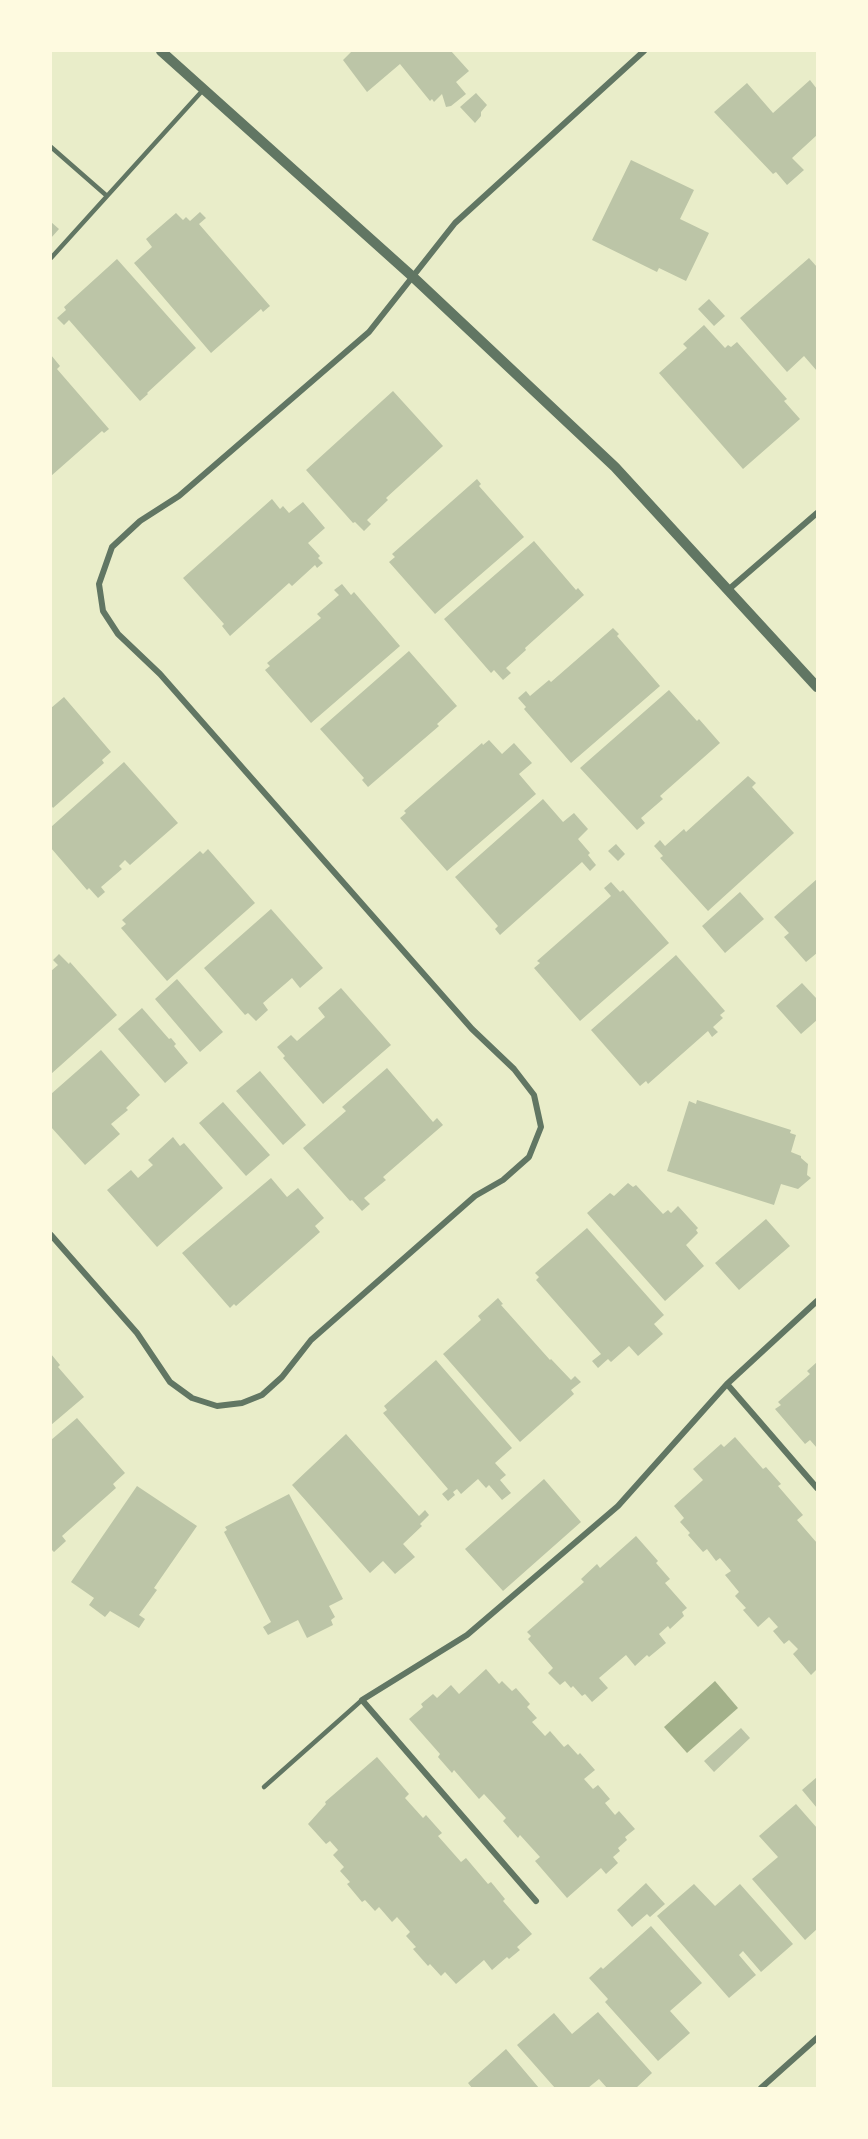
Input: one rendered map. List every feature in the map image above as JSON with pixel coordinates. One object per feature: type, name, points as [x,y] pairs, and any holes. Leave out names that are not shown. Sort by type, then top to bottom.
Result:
[{"type":"street","points":[[161,51],[205,88],[413,277],[615,467],[817,687]]},
{"type":"street","points":[[51,1234],[137,1333],[170,1382],[192,1398],[217,1406],[242,1403],[262,1395],[282,1377],[311,1340],[475,1196],[503,1180],[528,1157],[541,1127],[534,1095],[514,1069],[472,1029],[160,674],[118,634],[103,611],[99,584],[112,546],[140,521],[179,496],[369,332],[455,223],[644,51]]},
{"type":"street","points":[[728,591],[817,513]]},
{"type":"street","points":[[536,1901],[362,1700],[467,1635],[618,1506],[727,1384],[817,1301]]},
{"type":"street","points":[[727,1384],[817,1488]]},
{"type":"street","points":[[760,2088],[817,2038]]},
{"type":"lane","points":[[51,258],[205,88]]},
{"type":"lane","points":[[51,147],[107,196]]},
{"type":"lane","points":[[264,1787],[362,1700]]},
{"type":"shaded area","points":[[715,1681],[738,1708],[687,1753],[664,1727]]},
{"type":"building","points":[[352,51],[451,51],[469,71],[456,82],[466,94],[451,106],[446,107],[442,94],[434,102],[432,99],[430,101],[400,64],[367,92],[343,60]]},
{"type":"building","points":[[810,80],[817,89],[817,135],[792,158],[804,170],[787,185],[776,172],[773,174],[714,112],[747,83],[773,113]]},
{"type":"building","points":[[476,93],[487,105],[475,123],[460,107]]},
{"type":"building","points":[[631,160],[694,190],[680,219],[709,233],[686,281],[659,268],[657,272],[592,240]]},
{"type":"building","points":[[200,212],[206,218],[199,224],[270,306],[263,312],[261,309],[211,353],[134,263],[152,247],[146,239],[176,213],[183,220],[186,217],[190,221]]},
{"type":"building","points":[[51,222],[59,229],[51,238]]},
{"type":"building","points":[[809,258],[817,267],[817,371],[804,356],[787,372],[740,318]]},
{"type":"building","points":[[117,259],[196,348],[140,401],[69,320],[64,325],[57,318],[66,310],[64,307]]},
{"type":"building","points":[[709,299],[725,316],[714,326],[698,309]]},
{"type":"building","points":[[704,325],[725,348],[737,342],[787,399],[784,401],[800,419],[743,469],[659,373],[687,348],[683,344]]},
{"type":"building","points":[[51,355],[60,366],[57,369],[109,429],[104,433],[102,431],[51,476]]},
{"type":"building","points":[[393,391],[443,446],[386,498],[388,500],[367,520],[371,524],[364,531],[355,522],[353,523],[306,470]]},
{"type":"building","points":[[477,479],[481,484],[479,486],[524,537],[435,614],[389,562],[395,557],[392,554]]},
{"type":"building","points":[[272,499],[280,509],[283,506],[289,513],[303,502],[325,528],[308,543],[323,563],[317,568],[315,565],[292,586],[289,583],[230,636],[222,626],[224,624],[183,578]]},
{"type":"building","points":[[534,541],[576,590],[578,588],[584,595],[525,648],[526,650],[506,668],[511,673],[503,680],[494,670],[491,673],[444,619]]},
{"type":"building","points":[[342,584],[351,595],[354,592],[400,646],[311,723],[265,670],[270,666],[267,663],[321,618],[317,614],[339,595],[334,590]]},
{"type":"building","points":[[613,628],[619,634],[617,636],[660,686],[571,763],[524,709],[526,707],[518,698],[526,691],[530,696],[549,680],[551,682]]},
{"type":"building","points":[[409,651],[457,706],[437,724],[439,726],[368,787],[362,780],[364,778],[320,729]]},
{"type":"building","points":[[669,690],[720,743],[660,796],[663,799],[641,818],[645,823],[637,830],[580,768]]},
{"type":"building","points":[[64,697],[111,752],[102,760],[104,763],[53,808],[51,805],[51,708]]},
{"type":"building","points":[[489,740],[502,754],[514,743],[532,763],[519,774],[536,794],[447,871],[400,818],[406,813],[404,811],[482,743],[483,745]]},
{"type":"building","points":[[124,762],[178,823],[130,865],[125,860],[119,866],[122,869],[101,887],[105,892],[98,898],[89,888],[87,890],[51,848],[51,827]]},
{"type":"building","points":[[748,776],[756,783],[752,787],[794,833],[708,911],[660,858],[663,856],[654,846],[660,840],[665,846],[684,829],[686,832]]},
{"type":"building","points":[[543,799],[563,822],[574,813],[588,829],[578,839],[590,853],[588,855],[596,865],[590,871],[582,862],[500,935],[495,929],[498,926],[455,877]]},
{"type":"building","points":[[616,844],[625,854],[618,861],[608,851]]},
{"type":"building","points":[[208,849],[255,903],[167,981],[121,928],[126,924],[122,920],[200,851],[203,854]]},
{"type":"building","points":[[817,879],[817,953],[806,962],[784,937],[789,933],[774,917]]},
{"type":"building","points":[[611,882],[620,892],[623,890],[669,943],[580,1021],[534,968],[540,963],[537,961],[611,896],[604,888]]},
{"type":"building","points":[[740,892],[764,919],[725,953],[702,926]]},
{"type":"building","points":[[271,909],[323,968],[300,988],[292,978],[263,1003],[268,1010],[256,1021],[248,1013],[245,1015],[204,968]]},
{"type":"building","points":[[59,954],[69,964],[70,962],[117,1015],[51,1074],[51,971],[58,965],[53,960]]},
{"type":"building","points":[[676,955],[725,1011],[720,1015],[723,1018],[713,1027],[718,1032],[712,1037],[708,1031],[648,1084],[646,1081],[640,1086],[591,1030]]},
{"type":"building","points":[[177,979],[223,1032],[200,1052],[155,999]]},
{"type":"building","points":[[802,983],[817,999],[817,1020],[801,1034],[776,1006]]},
{"type":"building","points":[[341,988],[391,1045],[323,1104],[283,1058],[285,1056],[277,1047],[291,1035],[297,1041],[325,1017],[318,1008]]},
{"type":"building","points":[[142,1008],[169,1039],[171,1038],[176,1044],[174,1046],[188,1063],[165,1083],[118,1029]]},
{"type":"building","points":[[101,1050],[140,1095],[126,1108],[128,1110],[111,1124],[120,1134],[85,1165],[51,1127],[51,1094]]},
{"type":"building","points":[[387,1068],[433,1122],[437,1118],[443,1125],[383,1177],[386,1180],[364,1198],[370,1204],[362,1211],[352,1200],[350,1201],[303,1148],[346,1111],[342,1107]]},
{"type":"building","points":[[260,1071],[306,1125],[283,1145],[236,1091]]},
{"type":"building","points":[[697,1100],[791,1130],[790,1133],[796,1135],[791,1152],[801,1156],[808,1164],[807,1175],[811,1178],[798,1189],[781,1184],[774,1205],[667,1171],[689,1101],[696,1104]]},
{"type":"building","points":[[223,1102],[270,1155],[246,1176],[199,1123]]},
{"type":"building","points":[[173,1137],[180,1146],[184,1143],[223,1188],[157,1247],[107,1190],[131,1170],[138,1178],[153,1165],[148,1160]]},
{"type":"building","points":[[271,1178],[287,1197],[298,1188],[324,1218],[315,1226],[320,1232],[236,1306],[234,1304],[230,1308],[182,1253]]},
{"type":"building","points":[[628,1183],[633,1187],[636,1185],[663,1214],[668,1210],[671,1213],[678,1206],[698,1228],[696,1230],[698,1233],[686,1245],[704,1266],[665,1301],[587,1213],[610,1193],[614,1196]]},
{"type":"building","points":[[766,1219],[790,1246],[739,1290],[715,1263]]},
{"type":"building","points":[[587,1228],[664,1315],[654,1324],[663,1334],[638,1356],[629,1346],[611,1362],[608,1359],[598,1368],[592,1361],[601,1354],[536,1280],[539,1277],[535,1273]]},
{"type":"building","points":[[498,1298],[503,1304],[501,1305],[550,1360],[571,1380],[575,1376],[581,1382],[571,1390],[574,1394],[520,1442],[443,1354],[481,1320],[478,1316]]},
{"type":"building","points":[[51,1354],[60,1365],[58,1367],[84,1397],[51,1425]]},
{"type":"building","points":[[436,1360],[512,1448],[495,1463],[506,1475],[500,1480],[511,1493],[502,1500],[489,1485],[486,1488],[478,1479],[461,1494],[457,1489],[453,1492],[455,1495],[448,1501],[442,1494],[448,1489],[383,1413],[387,1410],[384,1406]]},
{"type":"building","points":[[817,1362],[817,1448],[810,1440],[805,1444],[775,1409],[781,1405],[778,1402],[810,1374],[807,1371]]},
{"type":"building","points":[[77,1418],[125,1473],[113,1484],[116,1488],[62,1536],[66,1541],[54,1552],[51,1549],[51,1440]]},
{"type":"building","points":[[346,1434],[419,1516],[425,1510],[429,1515],[420,1524],[422,1526],[403,1544],[415,1557],[395,1574],[383,1561],[370,1573],[292,1485]]},
{"type":"building","points":[[735,1437],[763,1469],[766,1467],[781,1484],[778,1486],[803,1515],[797,1520],[817,1543],[817,1669],[811,1675],[793,1654],[798,1649],[789,1640],[784,1644],[773,1631],[778,1627],[769,1617],[758,1627],[743,1610],[746,1608],[735,1596],[739,1592],[725,1575],[731,1571],[720,1558],[716,1561],[707,1549],[703,1552],[688,1535],[690,1533],[680,1522],[684,1518],[674,1506],[703,1480],[693,1469],[721,1444],[724,1447]]},
{"type":"building","points":[[544,1479],[581,1522],[503,1591],[465,1549]]},
{"type":"building","points":[[137,1486],[197,1526],[154,1588],[157,1590],[139,1615],[145,1619],[139,1628],[110,1611],[105,1617],[89,1605],[94,1598],[71,1582]]},
{"type":"building","points":[[289,1494],[343,1599],[329,1606],[335,1617],[331,1620],[333,1625],[307,1638],[298,1620],[268,1635],[263,1627],[271,1622],[224,1532],[227,1530],[225,1527]]},
{"type":"building","points":[[636,1536],[670,1579],[665,1583],[687,1608],[682,1612],[684,1616],[670,1629],[668,1626],[659,1634],[666,1643],[649,1657],[647,1655],[635,1666],[626,1655],[599,1678],[608,1688],[592,1702],[585,1694],[582,1696],[565,1681],[560,1685],[548,1673],[553,1668],[528,1639],[531,1636],[527,1632],[584,1582],[581,1579],[597,1564],[600,1568]]},
{"type":"building","points":[[486,1669],[499,1684],[502,1681],[512,1691],[516,1688],[530,1704],[527,1707],[537,1718],[532,1722],[545,1736],[550,1731],[564,1747],[568,1744],[578,1755],[580,1753],[595,1770],[584,1779],[593,1789],[598,1785],[610,1799],[605,1803],[615,1815],[619,1811],[635,1829],[625,1837],[627,1840],[618,1848],[620,1851],[613,1857],[618,1863],[606,1874],[601,1868],[567,1898],[535,1861],[540,1857],[520,1835],[518,1838],[503,1821],[506,1818],[484,1794],[479,1799],[454,1770],[452,1773],[438,1757],[440,1754],[409,1719],[433,1694],[437,1698],[451,1685],[459,1694]]},
{"type":"building","points":[[741,1728],[750,1738],[714,1772],[704,1761]]},
{"type":"building","points":[[377,1757],[409,1794],[405,1798],[423,1818],[426,1815],[442,1833],[438,1836],[461,1862],[466,1858],[488,1884],[491,1882],[505,1899],[503,1901],[532,1934],[517,1947],[520,1950],[509,1959],[507,1957],[492,1970],[484,1960],[456,1984],[445,1972],[441,1976],[430,1964],[428,1966],[413,1949],[416,1947],[406,1936],[410,1932],[397,1917],[392,1922],[379,1907],[375,1911],[365,1900],[362,1902],[347,1884],[350,1882],[340,1871],[344,1867],[333,1855],[338,1850],[330,1841],[326,1844],[308,1824],[326,1804],[325,1802]]},
{"type":"building","points":[[817,1777],[817,1808],[802,1790]]},
{"type":"building","points":[[796,1804],[817,1828],[817,1929],[805,1940],[752,1879],[778,1857],[759,1836]]},
{"type":"building","points":[[646,1883],[665,1904],[650,1917],[647,1914],[632,1927],[617,1910]]},
{"type":"building","points":[[694,1884],[715,1906],[740,1884],[793,1944],[761,1972],[743,1951],[739,1955],[756,1975],[729,1998],[657,1916]]},
{"type":"building","points":[[651,1926],[702,1983],[670,2011],[690,2033],[658,2061],[605,2002],[608,1999],[589,1978],[601,1967],[603,1969]]},
{"type":"building","points":[[598,2012],[652,2073],[636,2088],[607,2088],[599,2079],[588,2088],[555,2088],[517,2045],[554,2013],[572,2034]]},
{"type":"building","points":[[506,2049],[539,2088],[472,2088],[468,2083]]}]
